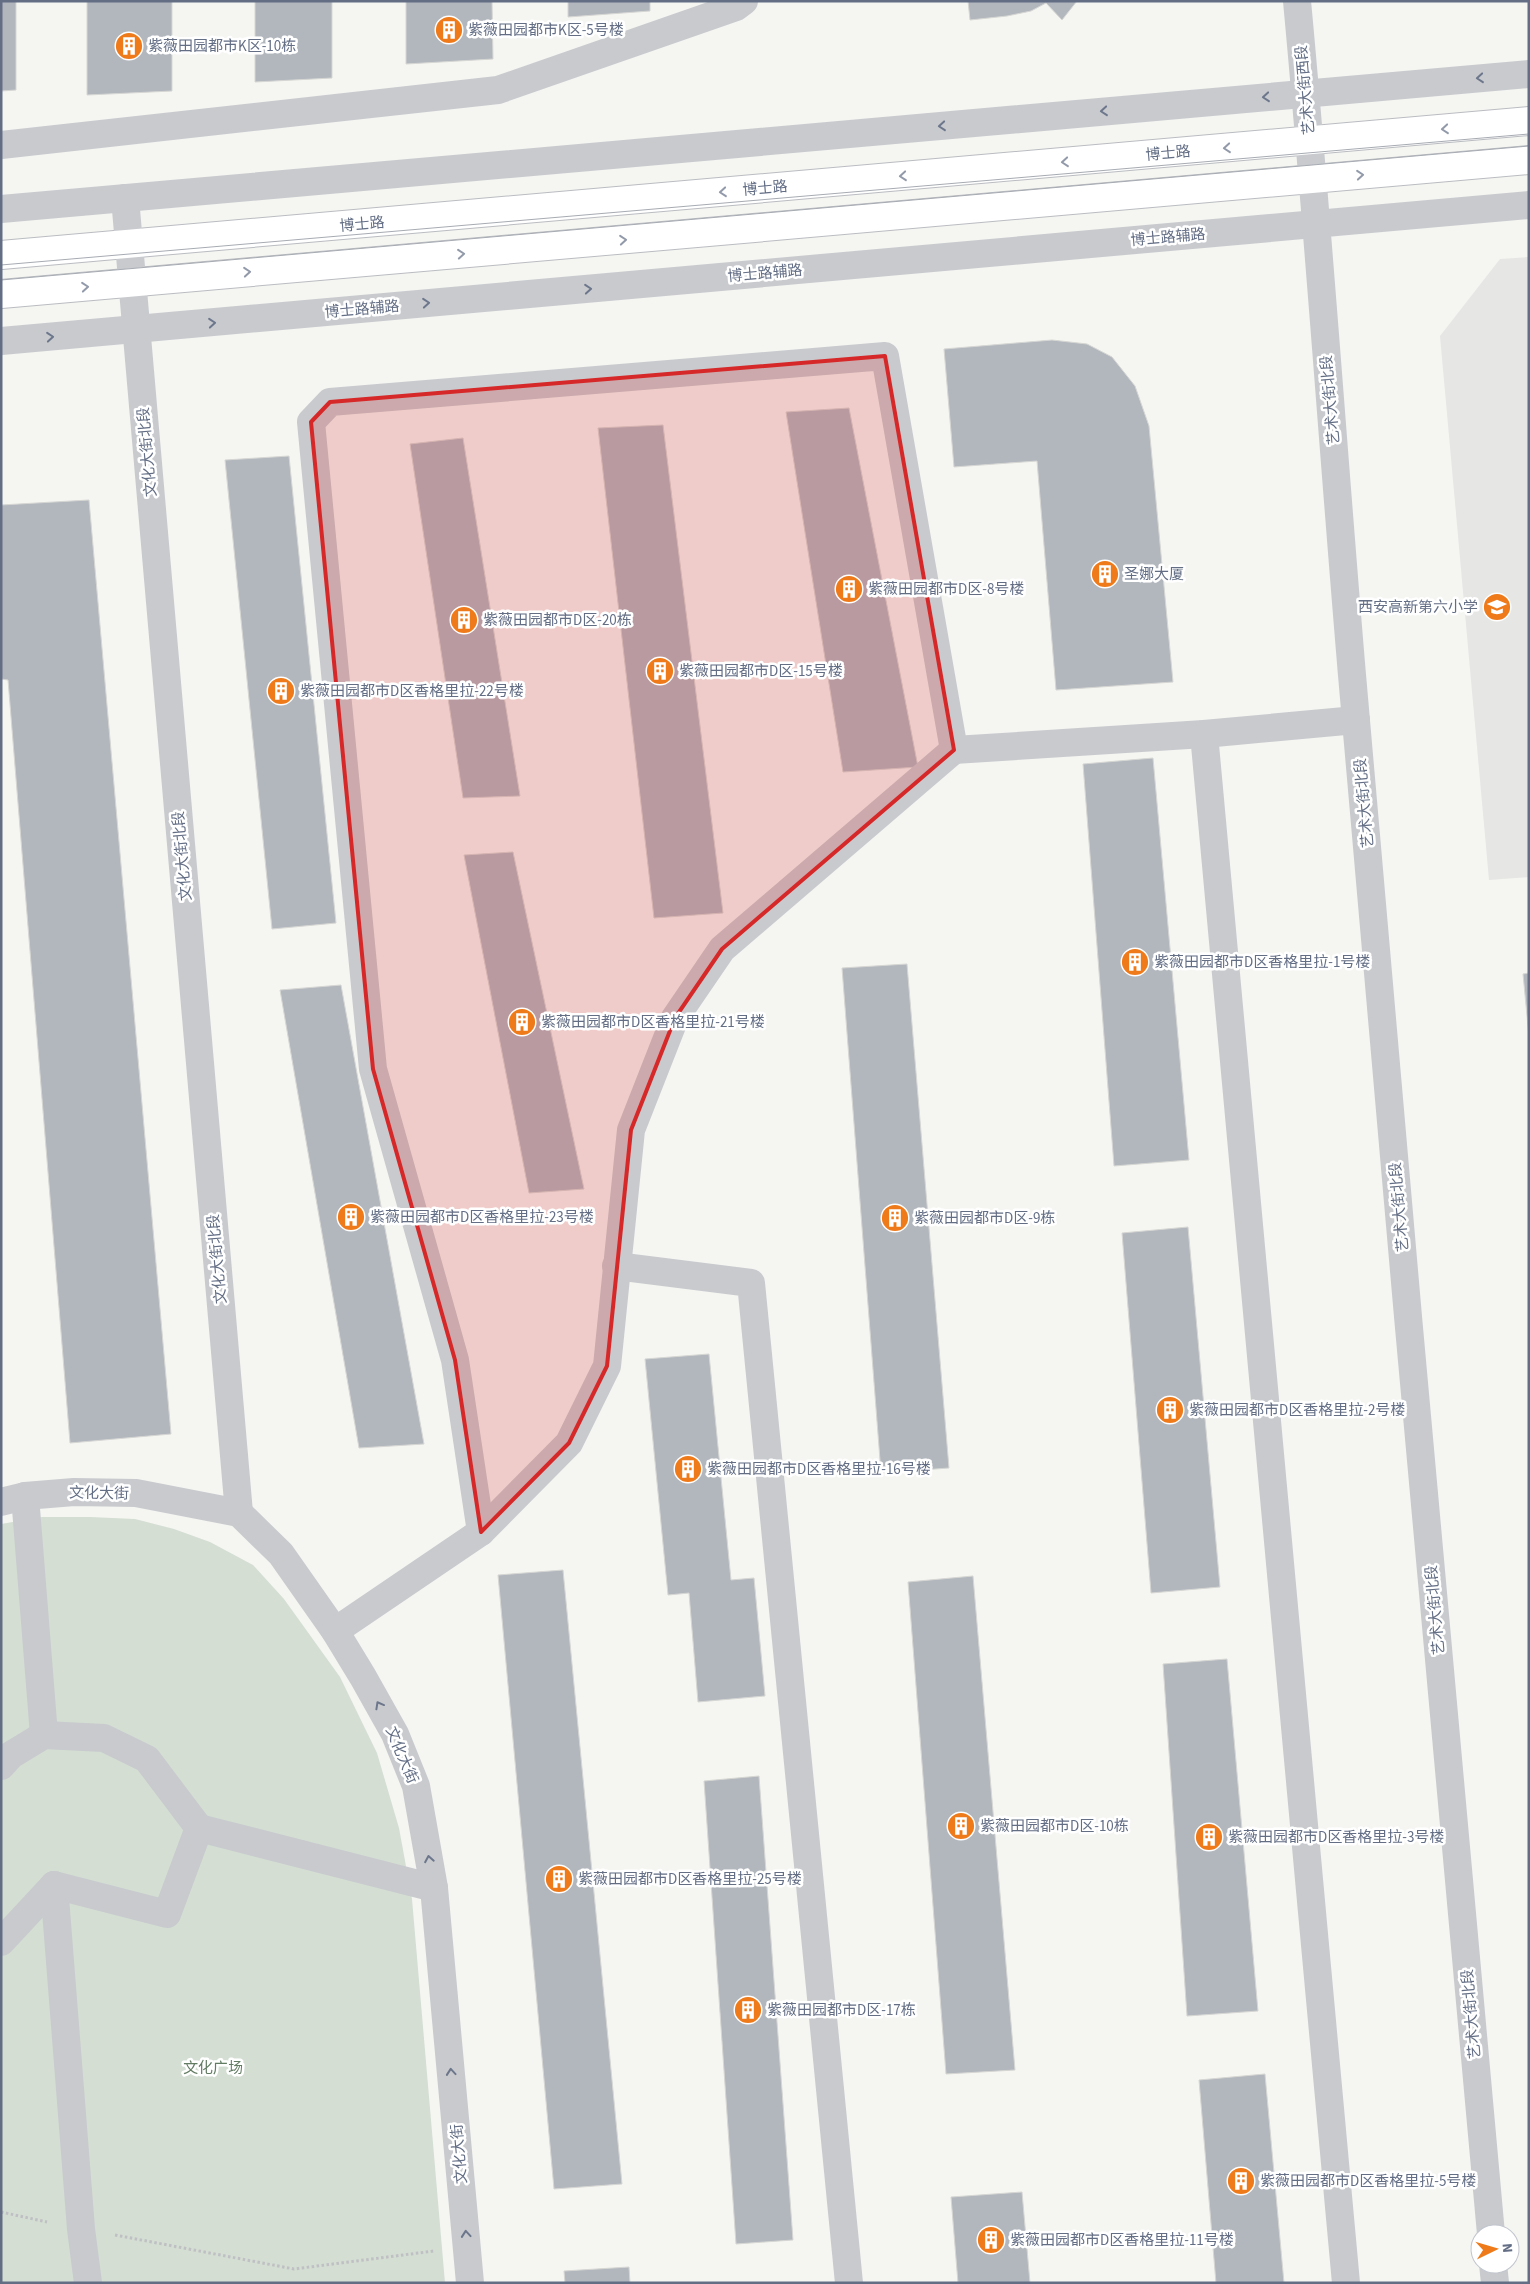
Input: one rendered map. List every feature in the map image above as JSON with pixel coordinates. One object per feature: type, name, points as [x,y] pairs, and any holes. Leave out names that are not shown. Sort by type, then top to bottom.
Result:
[{"type":"main road","name":"博士路","points":[[1,255],[1529,122]]},
{"type":"main road","points":[[1,294],[1529,160]]},
{"type":"street","points":[[1,145],[498,90],[736,7],[744,1]]},
{"type":"street","name":"艺术大街西段","points":[[1297,1],[1312,179]]},
{"type":"street","points":[[1,209],[1529,74]]},
{"type":"street","name":"艺术大街北段","points":[[1312,179],[1356,720],[1489,2224]]},
{"type":"street","name":"文化大街北段","points":[[125,198],[239,1514]]},
{"type":"street","name":"博士路辅路","points":[[1,341],[1529,205]]},
{"type":"street","points":[[482,1532],[455,1360],[374,1069],[311,422],[330,402],[885,356],[954,750]]},
{"type":"street","points":[[335,1631],[482,1532],[569,1443],[607,1366],[631,1130],[674,1018],[722,949],[954,750],[1204,734],[1356,720]]},
{"type":"street","points":[[1204,734],[1346,2283]]},
{"type":"street","points":[[616,1266],[751,1283],[849,2283]]},
{"type":"street","name":"文化大街","points":[[13,1499],[74,1492],[136,1494],[239,1514],[281,1554],[335,1631],[395,1734],[416,1786],[434,1888],[470,2283]]},
{"type":"street","points":[[13,1499],[44,1735]]},
{"type":"street","points":[[1,1766],[11,1755],[44,1735],[104,1738],[146,1759],[200,1828],[434,1888]]},
{"type":"street","points":[[54,1885],[167,1914],[200,1828]]},
{"type":"street","points":[[1,1942],[54,1885]]},
{"type":"street","points":[[54,1885],[81,2229],[88,2283]]},
{"type":"path","points":[[1,2212],[294,2269],[467,2247]]},
{"type":"highlighted area","points":[[885,356],[954,750],[722,949],[675,1018],[631,1130],[607,1366],[569,1443],[481,1532],[455,1360],[373,1069],[311,422],[330,402]]},
{"type":"shaded area","name":"西安高新第六小学","points":[[1529,257],[1529,877],[1489,880],[1440,336],[1500,259]]},
{"type":"green space","name":"文化广场","points":[[42,1517],[135,1519],[174,1529],[210,1542],[253,1565],[284,1599],[340,1677],[377,1753],[399,1828],[412,1899],[445,2283],[1,2283],[1,1524]]},
{"type":"building","points":[[1,1],[16,1],[16,90],[1,91]]},
{"type":"building","name":"紫薇田园都市K区-10栋","points":[[87,1],[172,1],[172,91],[87,95]]},
{"type":"building","points":[[255,1],[332,1],[332,78],[255,82]]},
{"type":"building","name":"紫薇田园都市K区-5号楼","points":[[406,1],[492,1],[493,59],[406,64]]},
{"type":"building","points":[[568,1],[650,1],[650,11],[568,17]]},
{"type":"building","points":[[968,1],[1077,1],[1062,20],[1046,3],[1031,11],[970,20]]},
{"type":"building","name":"圣娜大厦","points":[[1052,340],[1087,344],[1112,357],[1135,386],[1149,426],[1173,682],[1056,690],[1037,461],[954,467],[944,349]]},
{"type":"building","name":"紫薇田园都市D区-8号楼","points":[[849,408],[918,767],[843,772],[786,412]]},
{"type":"building","name":"紫薇田园都市D区-15号楼","points":[[663,425],[723,913],[654,918],[598,428]]},
{"type":"building","name":"紫薇田园都市D区-20栋","points":[[463,438],[520,796],[463,798],[410,444]]},
{"type":"building","name":"紫薇田园都市D区香格里拉-22号楼","points":[[289,456],[336,923],[272,929],[225,460]]},
{"type":"building","points":[[89,500],[171,1434],[70,1443],[8,680],[1,679],[1,505]]},
{"type":"building","name":"紫薇田园都市D区香格里拉-1号楼","points":[[1153,758],[1189,1160],[1114,1166],[1083,764]]},
{"type":"building","name":"紫薇田园都市D区香格里拉-21号楼","points":[[513,852],[584,1189],[529,1193],[464,855]]},
{"type":"building","name":"紫薇田园都市D区-9栋","points":[[907,964],[949,1468],[881,1473],[842,968]]},
{"type":"building","points":[[1529,973],[1529,1037],[1523,974]]},
{"type":"building","name":"紫薇田园都市D区香格里拉-23号楼","points":[[341,985],[424,1444],[359,1448],[280,990]]},
{"type":"building","name":"紫薇田园都市D区香格里拉-2号楼","points":[[1188,1227],[1220,1587],[1151,1593],[1122,1233]]},
{"type":"building","name":"紫薇田园都市D区香格里拉-16号楼","points":[[709,1354],[731,1580],[754,1578],[765,1696],[698,1702],[689,1593],[668,1595],[645,1359]]},
{"type":"building","name":"紫薇田园都市D区香格里拉-25号楼","points":[[563,1570],[622,2184],[554,2189],[498,1575]]},
{"type":"building","name":"紫薇田园都市D区-10栋","points":[[973,1576],[1015,2070],[946,2074],[908,1582]]},
{"type":"building","name":"紫薇田园都市D区香格里拉-3号楼","points":[[1227,1659],[1258,2011],[1187,2016],[1163,1664]]},
{"type":"building","name":"紫薇田园都市D区-17栋","points":[[759,1776],[793,2240],[736,2244],[704,1781]]},
{"type":"building","name":"紫薇田园都市D区香格里拉-5号楼","points":[[1265,2074],[1284,2283],[1216,2283],[1199,2080]]},
{"type":"building","name":"紫薇田园都市D区香格里拉-11号楼","points":[[1022,2192],[1030,2283],[958,2283],[951,2197]]},
{"type":"building","points":[[629,2267],[630,2283],[565,2283],[564,2271]]},
{"type":"tram line","points":[[1,265],[1529,134]]},
{"type":"tram line","points":[[1,280],[1529,146]]},
{"type":"place","name":"紫薇田园都市K区-5号楼","points":[[449,30]]},
{"type":"place","name":"紫薇田园都市K区-10栋","points":[[129,46]]},
{"type":"place","name":"圣娜大厦","points":[[1105,574]]},
{"type":"place","name":"紫薇田园都市D区-8号楼","points":[[849,589]]},
{"type":"place","name":"西安高新第六小学","points":[[1497,607]]},
{"type":"place","name":"紫薇田园都市D区-20栋","points":[[464,620]]},
{"type":"place","name":"紫薇田园都市D区-15号楼","points":[[660,671]]},
{"type":"place","name":"紫薇田园都市D区香格里拉-22号楼","points":[[281,691]]},
{"type":"place","name":"紫薇田园都市D区香格里拉-1号楼","points":[[1135,962]]},
{"type":"place","name":"紫薇田园都市D区香格里拉-21号楼","points":[[522,1022]]},
{"type":"place","name":"紫薇田园都市D区香格里拉-23号楼","points":[[351,1217]]},
{"type":"place","name":"紫薇田园都市D区-9栋","points":[[895,1218]]},
{"type":"place","name":"紫薇田园都市D区香格里拉-2号楼","points":[[1170,1410]]},
{"type":"place","name":"紫薇田园都市D区香格里拉-16号楼","points":[[688,1469]]},
{"type":"place","name":"紫薇田园都市D区-10栋","points":[[961,1826]]},
{"type":"place","name":"紫薇田园都市D区香格里拉-3号楼","points":[[1209,1837]]},
{"type":"place","name":"紫薇田园都市D区香格里拉-25号楼","points":[[559,1879]]},
{"type":"place","name":"紫薇田园都市D区-17栋","points":[[748,2010]]},
{"type":"place","name":"紫薇田园都市D区香格里拉-5号楼","points":[[1241,2181]]},
{"type":"place","name":"紫薇田园都市D区香格里拉-11号楼","points":[[991,2240]]}]
